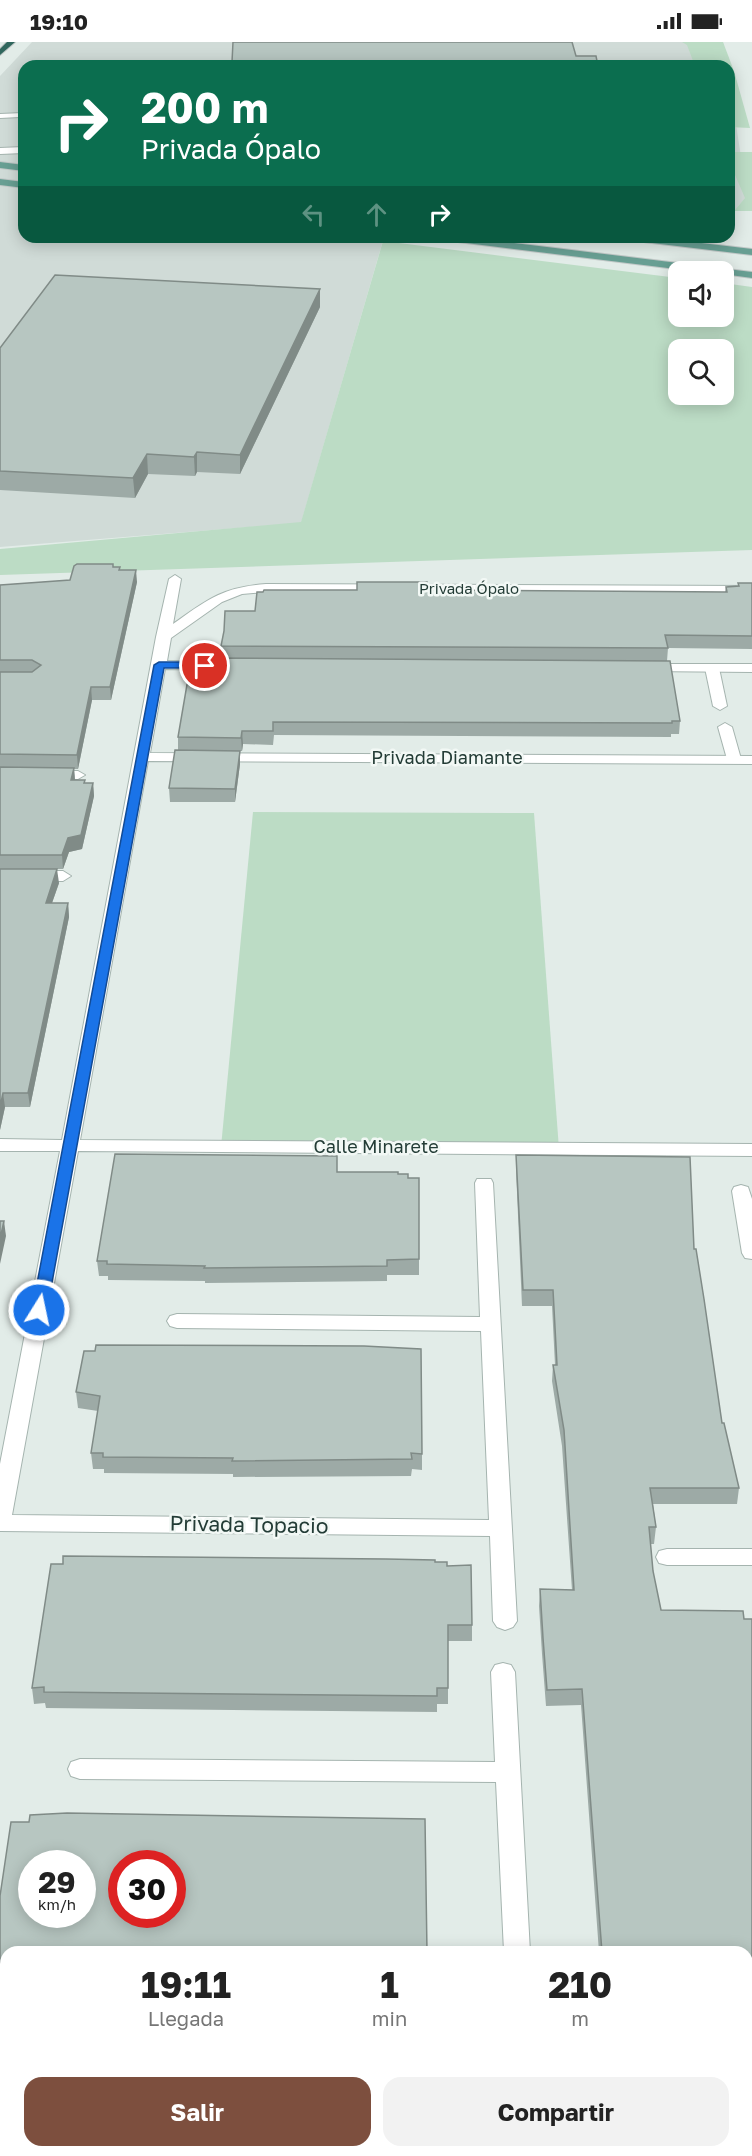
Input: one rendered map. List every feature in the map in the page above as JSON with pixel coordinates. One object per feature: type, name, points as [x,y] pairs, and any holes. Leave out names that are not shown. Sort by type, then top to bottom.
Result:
[{"type":"highway","points":[[0,53],[11,42]]},
{"type":"main road","points":[[0,165],[18,167]]},
{"type":"main road","points":[[0,182],[18,184]]},
{"type":"main road","points":[[491,243],[752,275]]},
{"type":"main road","points":[[677,243],[752,252]]},
{"type":"street","points":[[0,116],[18,115]]},
{"type":"street","points":[[0,151],[18,150]]},
{"type":"street","points":[[0,1522],[175,579]]},
{"type":"street","name":"Privada Ópalo","points":[[163,637],[217,599],[240,590],[266,588],[752,590]]},
{"type":"street","points":[[159,665],[253,666]]},
{"type":"street","points":[[629,668],[752,668]]},
{"type":"street","points":[[712,668],[720,706]]},
{"type":"street","points":[[725,727],[734,759]]},
{"type":"street","name":"Privada Diamante","points":[[142,757],[752,760]]},
{"type":"street","points":[[0,774],[78,775]]},
{"type":"street","points":[[0,876],[63,876]]},
{"type":"street","name":"Calle Minarete","points":[[0,1145],[752,1150]]},
{"type":"street","points":[[484,1183],[505,1621]]},
{"type":"street","points":[[741,1191],[752,1253]]},
{"type":"street","points":[[177,1322],[490,1324]]},
{"type":"street","name":"Privada Topacio","points":[[0,1522],[499,1527]]},
{"type":"street","points":[[667,1557],[752,1557]]},
{"type":"street","points":[[503,1672],[506,1772],[517,1946]]},
{"type":"street","points":[[80,1769],[506,1772]]},
{"type":"shaded area","points":[[32,42],[723,42],[726,60],[18,60],[18,243],[382,243],[301,523],[0,547],[0,76]]},
{"type":"shaded area","points":[[735,118],[747,196],[735,210]]},
{"type":"green space","points":[[682,42],[723,42],[730,60],[693,60],[687,45]]},
{"type":"green space","points":[[735,75],[750,128],[735,127]]},
{"type":"green space","points":[[735,152],[752,152],[752,211],[735,211],[745,198],[735,175]]},
{"type":"green space","points":[[382,243],[399,243],[668,277],[668,327],[734,327],[734,285],[752,287],[752,550],[0,575],[0,549],[301,522]]},
{"type":"green space","points":[[253,812],[534,813],[559,1149],[221,1147]]},
{"type":"building","points":[[233,42],[572,42],[576,56],[596,56],[597,60],[232,60]]},
{"type":"building","points":[[55,275],[320,289],[240,455],[197,452],[194,457],[147,454],[133,478],[0,471],[0,348]]},
{"type":"building","points":[[77,564],[113,564],[113,567],[120,567],[119,570],[136,570],[110,687],[91,687],[77,755],[0,754],[0,672],[32,672],[41,665],[32,660],[0,660],[0,585],[70,580],[74,566]]},
{"type":"building","points":[[357,582],[427,582],[427,590],[727,592],[726,587],[739,586],[738,583],[752,583],[752,636],[665,635],[668,648],[221,646],[225,611],[255,611],[257,592],[264,590],[357,590]]},
{"type":"building","points":[[219,658],[670,661],[680,721],[672,721],[672,723],[273,722],[273,731],[242,731],[241,738],[178,737],[190,667],[218,667]]},
{"type":"building","points":[[175,750],[240,751],[235,789],[169,788]]},
{"type":"building","points":[[0,767],[74,768],[71,780],[85,780],[84,783],[93,783],[81,835],[68,838],[62,855],[0,855]]},
{"type":"building","points":[[0,869],[57,869],[46,903],[68,903],[28,1093],[3,1093],[0,1107]]},
{"type":"building","points":[[115,1154],[337,1156],[337,1172],[408,1174],[408,1178],[419,1178],[419,1259],[387,1260],[387,1266],[204,1268],[205,1266],[107,1264],[107,1261],[97,1261]]},
{"type":"building","points":[[516,1155],[690,1157],[694,1249],[696,1249],[722,1423],[724,1423],[739,1488],[650,1488],[656,1527],[649,1527],[653,1571],[661,1610],[743,1611],[744,1619],[752,1619],[752,1946],[602,1946],[582,1689],[547,1690],[540,1589],[574,1590],[564,1430],[553,1365],[557,1365],[553,1290],[523,1290]]},
{"type":"building","points":[[0,1221],[4,1221],[0,1239]]},
{"type":"building","points":[[96,1345],[364,1346],[421,1349],[422,1454],[411,1453],[412,1459],[232,1461],[233,1458],[103,1457],[103,1453],[91,1453],[100,1396],[76,1392],[84,1351],[95,1351]]},
{"type":"building","points":[[63,1556],[435,1560],[435,1562],[447,1562],[447,1566],[471,1565],[472,1625],[448,1625],[448,1688],[437,1688],[437,1696],[44,1692],[44,1687],[32,1688],[51,1564],[63,1564]]},
{"type":"building","points":[[67,1813],[425,1819],[427,1946],[0,1946],[0,1896],[11,1822],[29,1822],[30,1815]]},
{"type":"route","points":[[39,1310],[159,665],[205,666]]}]
